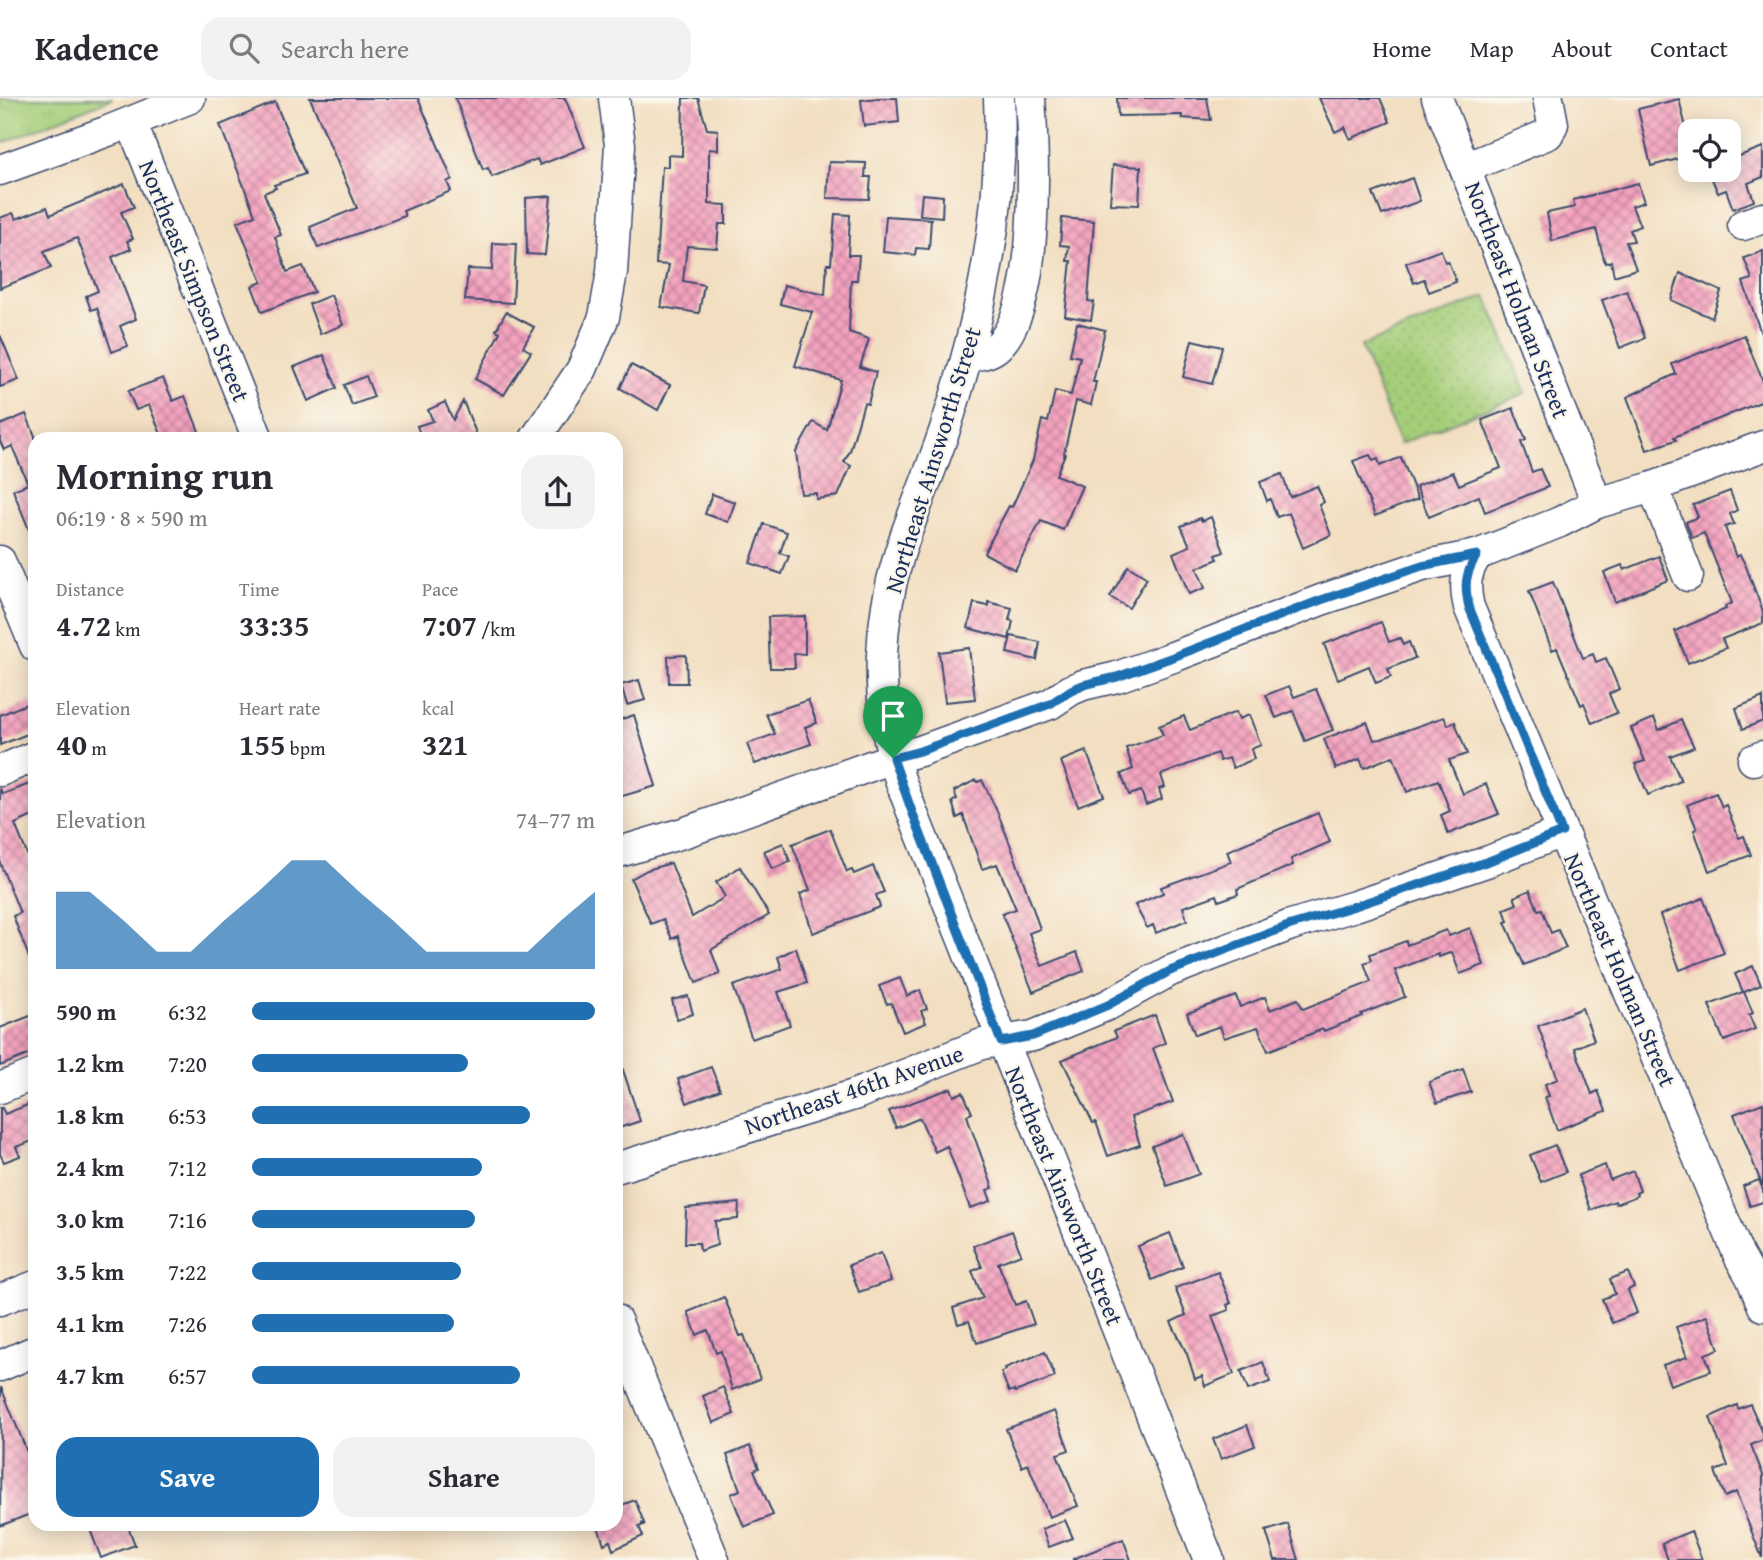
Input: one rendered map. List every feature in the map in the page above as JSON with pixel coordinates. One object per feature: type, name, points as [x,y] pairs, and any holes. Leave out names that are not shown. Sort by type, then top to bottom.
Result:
[{"type":"street","points":[[0,170],[190,98]]},
{"type":"street","points":[[541,432],[582,369],[604,317],[612,272],[620,145],[614,98]]},
{"type":"street","name":"Northeast Ainsworth Street","points":[[999,98],[1000,149],[994,229],[986,277],[946,427],[899,556],[885,617],[882,648],[883,688],[893,758],[1001,1042],[1070,1207],[1209,1560]]},
{"type":"street","points":[[967,356],[995,349],[1007,336],[1016,321],[1024,293],[1033,168],[1030,98]]},
{"type":"street","name":"Northeast Holman Street","points":[[1437,98],[1597,503]]},
{"type":"street","points":[[1465,168],[1548,134],[1553,124],[1548,98]]},
{"type":"street","name":"Northeast Simpson Street","points":[[131,122],[255,432]]},
{"type":"street","points":[[623,851],[686,832],[893,758],[920,751],[1050,704],[1083,685],[1117,677],[1321,600],[1422,566],[1477,555],[1560,522],[1597,503],[1653,487],[1763,446]]},
{"type":"street","points":[[1653,487],[1688,576]]},
{"type":"street","name":"Northeast Holman Street","points":[[1477,555],[1468,568],[1465,581],[1469,607],[1739,1256],[1757,1274],[1763,1306]]},
{"type":"street","points":[[0,561],[28,629]]},
{"type":"street","points":[[0,771],[28,759]]},
{"type":"street","name":"Northeast 46th Avenue","points":[[623,1166],[854,1095],[982,1044],[1033,1036],[1108,1005],[1170,971],[1291,925],[1476,865],[1562,832]]},
{"type":"street","points":[[0,1088],[28,1077]]},
{"type":"street","points":[[0,1300],[28,1289]]},
{"type":"street","points":[[623,1337],[714,1560]]},
{"type":"street","points":[[0,1366],[28,1355]]},
{"type":"green space","points":[[0,98],[113,98],[0,144]]},
{"type":"green space","points":[[1486,296],[1526,393],[1400,444],[1361,346]]},
{"type":"building","points":[[310,98],[418,98],[452,179],[447,182],[451,191],[403,211],[405,216],[318,248],[310,227],[357,208]]},
{"type":"building","points":[[455,98],[565,98],[585,147],[540,165],[537,159],[492,177],[488,168],[483,170]]},
{"type":"building","points":[[683,98],[698,98],[707,129],[718,130],[718,150],[709,149],[709,204],[726,205],[726,224],[719,224],[717,248],[687,246],[683,281],[704,285],[699,313],[661,307],[669,265],[656,264],[662,167],[668,167],[668,155],[682,156]]},
{"type":"building","points":[[897,98],[899,122],[864,126],[861,100]]},
{"type":"building","points":[[1117,98],[1207,98],[1211,120],[1182,118],[1182,115],[1118,116]]},
{"type":"building","points":[[1319,98],[1380,98],[1390,122],[1350,139],[1345,127],[1335,132]]},
{"type":"building","points":[[1679,99],[1684,119],[1678,119],[1678,159],[1651,166],[1638,109]]},
{"type":"building","points":[[275,102],[305,174],[274,185],[276,188],[264,193],[281,235],[275,237],[287,272],[303,266],[314,292],[262,312],[252,286],[262,282],[237,222],[255,215],[220,125]]},
{"type":"building","points":[[1763,147],[1763,177],[1748,183],[1754,201],[1733,209],[1726,190],[1718,193],[1713,182],[1741,182],[1741,155]]},
{"type":"building","points":[[829,162],[866,163],[865,177],[871,177],[869,199],[827,198]]},
{"type":"building","points":[[1113,165],[1141,167],[1139,205],[1110,204]]},
{"type":"building","points":[[1412,178],[1420,201],[1382,215],[1373,193]]},
{"type":"building","points":[[1638,183],[1644,202],[1632,206],[1640,226],[1630,230],[1634,241],[1626,242],[1636,269],[1614,276],[1611,261],[1605,263],[1596,229],[1552,241],[1547,213],[1575,207],[1573,200]]},
{"type":"building","points":[[124,184],[134,207],[121,212],[133,239],[127,241],[131,249],[112,257],[136,319],[120,326],[128,346],[112,352],[97,308],[91,310],[86,296],[98,291],[77,238],[44,251],[51,268],[0,288],[0,218],[13,213],[16,219],[47,207],[50,215]]},
{"type":"building","points":[[922,194],[943,196],[942,217],[920,215]]},
{"type":"building","points":[[551,196],[545,255],[527,254],[526,198]]},
{"type":"building","points":[[835,214],[850,215],[848,255],[859,255],[857,280],[851,280],[849,332],[869,339],[860,367],[876,372],[868,404],[864,403],[850,451],[844,462],[851,466],[838,496],[816,499],[816,493],[801,494],[796,452],[813,422],[827,430],[841,380],[795,366],[812,312],[780,304],[784,285],[825,295],[827,264],[831,264]]},
{"type":"building","points":[[886,216],[931,219],[929,249],[916,248],[915,255],[883,252]]},
{"type":"building","points":[[1062,218],[1094,221],[1088,301],[1094,302],[1091,320],[1065,316],[1071,261],[1067,261],[1069,246],[1060,245]]},
{"type":"building","points":[[493,243],[516,244],[513,303],[465,300],[468,269],[492,270]]},
{"type":"building","points":[[1441,250],[1456,282],[1429,292],[1424,279],[1414,283],[1406,263]]},
{"type":"building","points":[[1763,251],[1761,333],[1743,282],[1752,279],[1744,258]]},
{"type":"building","points":[[1680,273],[1721,291],[1712,318],[1671,300]]},
{"type":"building","points":[[1627,291],[1645,338],[1620,348],[1602,300]]},
{"type":"building","points":[[331,295],[343,325],[320,334],[309,304]]},
{"type":"building","points":[[506,312],[534,327],[523,347],[531,352],[504,395],[475,379],[500,332],[496,330]]},
{"type":"building","points":[[1077,323],[1105,330],[1093,382],[1096,382],[1091,405],[1076,401],[1065,454],[1056,475],[1082,486],[1063,530],[1041,521],[1015,570],[984,553],[1009,506],[1012,507],[1033,460],[1042,420],[1048,422],[1055,391],[1071,395],[1080,357],[1070,355]]},
{"type":"building","points":[[0,335],[19,380],[0,387]]},
{"type":"building","points":[[1744,335],[1763,381],[1763,401],[1647,450],[1627,397],[1676,374],[1672,364]]},
{"type":"building","points":[[1192,340],[1222,347],[1212,384],[1183,377]]},
{"type":"building","points":[[324,355],[337,388],[308,401],[294,367]]},
{"type":"building","points":[[631,365],[670,385],[658,410],[620,388]]},
{"type":"building","points":[[366,376],[374,397],[352,405],[344,385]]},
{"type":"building","points":[[163,378],[173,401],[185,396],[199,432],[160,432],[149,405],[136,410],[128,391]]},
{"type":"building","points":[[463,401],[476,432],[419,432],[417,426],[433,421],[428,410],[445,402],[453,420]]},
{"type":"building","points":[[1513,408],[1526,440],[1521,442],[1532,472],[1540,469],[1548,487],[1485,512],[1479,496],[1429,517],[1416,486],[1453,472],[1459,485],[1501,468],[1482,420]]},
{"type":"building","points":[[26,414],[33,432],[28,432],[28,484],[12,446],[4,450],[0,441],[0,425]]},
{"type":"building","points":[[1370,455],[1373,461],[1378,459],[1380,466],[1401,457],[1418,499],[1375,516],[1353,461]]},
{"type":"building","points":[[1282,474],[1290,497],[1317,486],[1324,502],[1319,505],[1331,535],[1303,548],[1289,513],[1277,517],[1260,482]]},
{"type":"building","points":[[28,484],[28,527],[13,490]]},
{"type":"building","points":[[1730,491],[1737,510],[1730,514],[1734,524],[1725,527],[1736,557],[1740,555],[1745,564],[1763,612],[1763,623],[1722,639],[1726,648],[1688,663],[1675,631],[1726,609],[1725,606],[1732,603],[1704,533],[1692,538],[1686,522],[1698,517],[1693,505]]},
{"type":"building","points":[[712,494],[735,502],[728,522],[705,514]]},
{"type":"building","points":[[1211,517],[1224,552],[1216,555],[1218,559],[1197,568],[1205,588],[1189,594],[1173,553],[1190,546],[1181,526],[1200,518],[1202,521]]},
{"type":"building","points":[[764,524],[787,532],[780,553],[789,556],[782,574],[750,563]]},
{"type":"building","points":[[1659,556],[1668,580],[1615,602],[1604,572],[1622,565],[1624,570]]},
{"type":"building","points":[[1128,566],[1147,578],[1129,608],[1110,597]]},
{"type":"building","points":[[1553,582],[1583,658],[1593,654],[1596,662],[1606,658],[1619,689],[1609,694],[1617,713],[1592,723],[1584,703],[1581,705],[1557,648],[1552,650],[1529,591]]},
{"type":"building","points":[[988,602],[1012,608],[1009,620],[1013,621],[1009,639],[968,628],[974,603],[988,606]]},
{"type":"building","points":[[805,616],[805,654],[794,653],[795,668],[770,668],[768,617]]},
{"type":"building","points":[[1381,622],[1389,642],[1400,638],[1403,645],[1409,642],[1415,658],[1388,669],[1391,677],[1376,683],[1369,666],[1338,679],[1324,644]]},
{"type":"building","points":[[1011,636],[1040,642],[1037,660],[1007,653]]},
{"type":"building","points":[[969,648],[975,699],[945,702],[939,652]]},
{"type":"building","points":[[686,655],[687,683],[669,683],[668,656]]},
{"type":"building","points":[[639,680],[645,700],[627,705],[623,684]]},
{"type":"building","points":[[1289,686],[1294,697],[1316,689],[1333,730],[1305,741],[1293,711],[1276,718],[1266,695]]},
{"type":"building","points":[[1763,697],[1763,721],[1743,729],[1736,708]]},
{"type":"building","points":[[808,700],[817,723],[805,727],[811,744],[755,764],[747,744],[775,734],[766,714]]},
{"type":"building","points":[[28,703],[28,734],[0,745],[0,715]]},
{"type":"building","points":[[1236,712],[1239,719],[1249,715],[1261,745],[1251,749],[1254,759],[1233,768],[1229,758],[1220,761],[1217,753],[1161,775],[1165,787],[1159,789],[1162,799],[1146,805],[1141,791],[1129,795],[1121,774],[1133,769],[1126,748],[1163,735],[1159,726],[1184,716],[1190,730]]},
{"type":"building","points":[[634,715],[656,786],[623,796],[623,719]]},
{"type":"building","points":[[1444,717],[1448,725],[1455,722],[1467,754],[1449,760],[1463,794],[1486,784],[1499,814],[1448,834],[1441,815],[1450,811],[1438,780],[1407,792],[1393,756],[1364,768],[1360,759],[1336,769],[1324,739],[1367,722],[1374,740],[1381,739]]},
{"type":"building","points":[[1654,718],[1659,730],[1681,720],[1694,747],[1670,756],[1681,781],[1648,795],[1635,764],[1645,761],[1631,728]]},
{"type":"building","points":[[1086,751],[1104,796],[1078,806],[1061,761]]},
{"type":"building","points":[[976,780],[982,780],[1015,857],[1040,929],[1029,933],[1042,966],[1077,952],[1084,971],[1033,992],[1002,914],[1016,909],[997,864],[982,869],[963,815],[957,818],[952,802],[957,799],[954,791]]},
{"type":"building","points":[[28,785],[28,818],[15,824],[28,856],[28,955],[13,916],[20,913],[0,863],[0,789],[3,794]]},
{"type":"building","points":[[1716,793],[1722,807],[1726,805],[1739,838],[1744,836],[1751,855],[1709,871],[1687,805]]},
{"type":"building","points":[[1318,813],[1330,842],[1291,859],[1293,865],[1237,889],[1238,894],[1219,901],[1217,895],[1183,907],[1187,920],[1156,933],[1153,925],[1147,928],[1135,905],[1163,893],[1161,887],[1231,862],[1227,851]]},
{"type":"building","points":[[830,829],[847,872],[852,870],[854,874],[873,866],[884,892],[876,895],[880,907],[813,933],[800,894],[810,890],[792,844]]},
{"type":"building","points":[[783,843],[790,862],[772,869],[764,851]]},
{"type":"building","points":[[671,863],[692,917],[725,897],[716,882],[740,867],[769,915],[711,950],[720,974],[696,983],[678,936],[672,939],[663,919],[651,924],[631,879],[647,870]]},
{"type":"building","points":[[1530,890],[1538,910],[1542,909],[1551,933],[1558,930],[1566,948],[1524,965],[1505,922],[1508,921],[1504,909],[1517,904],[1514,897]]},
{"type":"building","points":[[1703,898],[1724,953],[1680,970],[1660,915]]},
{"type":"building","points":[[1470,928],[1484,965],[1460,974],[1452,952],[1439,957],[1438,954],[1395,970],[1405,997],[1268,1051],[1258,1027],[1224,1038],[1220,1026],[1195,1035],[1187,1013],[1236,996],[1240,1007],[1265,997],[1270,1010],[1298,999],[1303,1009],[1371,982],[1364,963],[1372,960],[1370,954],[1406,941],[1407,945],[1446,930],[1449,936]]},
{"type":"building","points":[[796,948],[807,983],[778,992],[790,1025],[752,1039],[733,986],[782,969],[778,957]]},
{"type":"building","points":[[1753,966],[1761,985],[1744,992],[1753,1013],[1749,1015],[1755,1029],[1724,1041],[1709,1005],[1743,992],[1735,974]]},
{"type":"building","points":[[900,978],[907,996],[920,990],[927,1009],[921,1011],[926,1023],[903,1032],[891,1003],[887,1004],[879,986]]},
{"type":"building","points":[[688,996],[693,1014],[677,1019],[672,1000]]},
{"type":"building","points":[[1582,1008],[1594,1040],[1575,1048],[1592,1094],[1598,1091],[1606,1111],[1557,1130],[1545,1097],[1549,1096],[1545,1084],[1558,1079],[1538,1026]]},
{"type":"building","points":[[1155,1015],[1165,1043],[1153,1048],[1173,1102],[1131,1117],[1140,1145],[1108,1156],[1096,1122],[1093,1123],[1062,1060],[1117,1037],[1114,1031]]},
{"type":"building","points":[[28,1017],[28,1055],[0,1066],[0,1028]]},
{"type":"building","points":[[711,1067],[720,1090],[687,1103],[678,1079]]},
{"type":"building","points":[[1463,1069],[1471,1092],[1437,1103],[1429,1082]]},
{"type":"building","points":[[623,1070],[640,1121],[623,1127]]},
{"type":"building","points":[[951,1088],[954,1096],[963,1092],[972,1113],[967,1115],[993,1188],[987,1190],[991,1201],[970,1208],[947,1146],[935,1152],[920,1118],[896,1128],[889,1111]]},
{"type":"building","points":[[1763,1103],[1763,1185],[1762,1185],[1734,1114]]},
{"type":"building","points":[[28,1105],[28,1143],[16,1147],[20,1156],[4,1162],[0,1154],[0,1108],[5,1114]]},
{"type":"building","points":[[1183,1134],[1199,1174],[1167,1186],[1152,1146]]},
{"type":"building","points":[[1555,1145],[1566,1172],[1541,1182],[1530,1155]]},
{"type":"building","points":[[1605,1165],[1610,1180],[1633,1171],[1640,1191],[1636,1193],[1637,1196],[1591,1210],[1578,1175]]},
{"type":"building","points":[[1759,1180],[1763,1190],[1763,1202],[1750,1206],[1743,1186]]},
{"type":"building","points":[[739,1203],[738,1219],[715,1221],[717,1245],[700,1251],[699,1243],[685,1243],[686,1208]]},
{"type":"building","points":[[1012,1231],[1021,1254],[998,1263],[1015,1305],[1026,1301],[1034,1324],[977,1343],[969,1321],[958,1324],[953,1308],[983,1298],[972,1271],[982,1267],[973,1246]]},
{"type":"building","points":[[1170,1233],[1183,1267],[1152,1280],[1138,1246]]},
{"type":"building","points":[[881,1253],[891,1281],[859,1292],[849,1265]]},
{"type":"building","points":[[1218,1272],[1231,1303],[1227,1305],[1229,1310],[1212,1316],[1234,1374],[1205,1386],[1202,1376],[1195,1379],[1187,1354],[1171,1322],[1186,1315],[1175,1288]]},
{"type":"building","points":[[1628,1272],[1634,1287],[1628,1290],[1637,1313],[1612,1323],[1602,1299],[1615,1294],[1610,1279]]},
{"type":"building","points":[[724,1297],[740,1336],[744,1335],[760,1379],[732,1390],[721,1351],[716,1353],[708,1330],[697,1335],[688,1312]]},
{"type":"building","points":[[1707,1316],[1719,1349],[1705,1354],[1711,1371],[1670,1385],[1663,1365],[1687,1357],[1676,1327]]},
{"type":"building","points":[[1045,1352],[1055,1377],[1009,1392],[1001,1372]]},
{"type":"building","points":[[1263,1362],[1270,1382],[1248,1390],[1241,1371]]},
{"type":"building","points":[[1,1387],[28,1454],[28,1515],[0,1526]]},
{"type":"building","points":[[723,1387],[734,1414],[713,1423],[703,1396]]},
{"type":"building","points":[[1750,1404],[1763,1433],[1763,1440],[1751,1445],[1763,1475],[1762,1558],[1736,1492],[1725,1497],[1715,1471],[1728,1466],[1710,1417],[1737,1405],[1738,1409]]},
{"type":"building","points":[[1054,1411],[1069,1450],[1057,1454],[1078,1506],[1049,1517],[1028,1464],[1022,1467],[1006,1429]]},
{"type":"building","points":[[1247,1425],[1255,1446],[1221,1459],[1213,1439]]},
{"type":"building","points":[[750,1446],[759,1468],[754,1470],[773,1515],[744,1527],[731,1494],[740,1490],[727,1455]]},
{"type":"building","points":[[635,1500],[644,1523],[641,1524],[645,1524],[639,1527],[643,1536],[613,1550],[610,1541],[604,1544],[599,1531],[623,1531],[623,1504]]},
{"type":"building","points":[[1065,1520],[1073,1538],[1049,1547],[1042,1529]]},
{"type":"building","points":[[1288,1524],[1299,1560],[1275,1560],[1266,1531]]},
{"type":"building","points":[[91,1531],[130,1531],[135,1545],[101,1558]]},
{"type":"building","points":[[1691,1531],[1702,1560],[1668,1560],[1662,1543]]},
{"type":"building","points":[[1123,1539],[1131,1560],[1073,1560],[1073,1559]]},
{"type":"route","points":[[1477,555],[1468,568],[1465,581],[1469,607],[1562,832],[1489,861],[1291,925],[1170,971],[1108,1005],[1033,1036],[1001,1042],[893,758],[920,751],[1050,704],[1083,685],[1117,677],[1173,657],[1321,600],[1422,566],[1477,555]]}]
